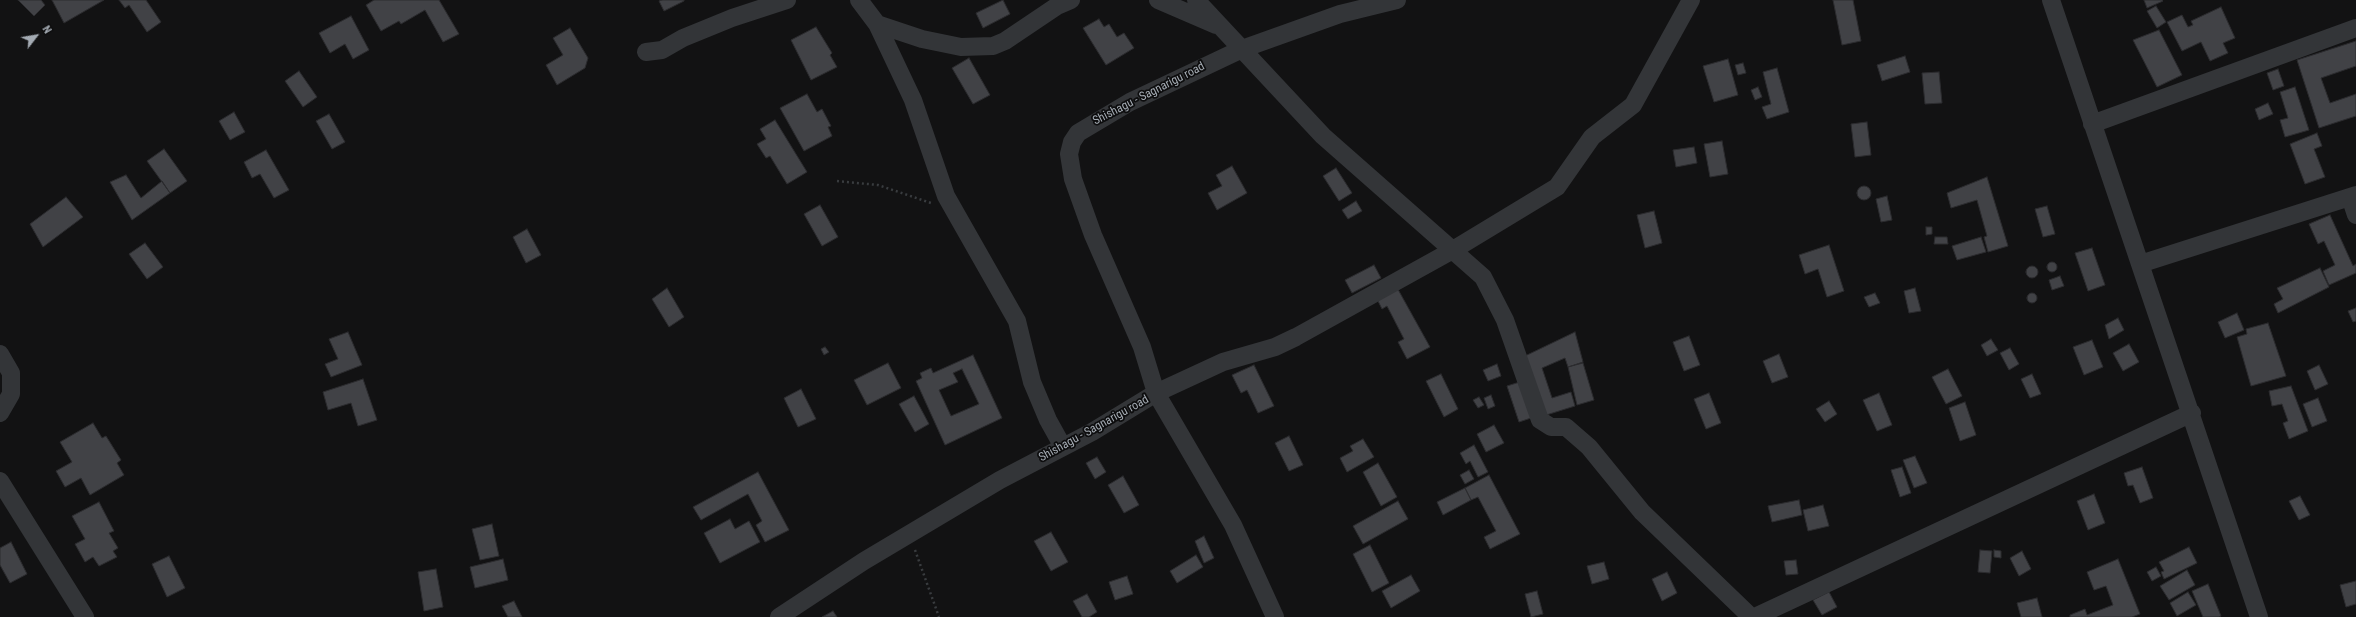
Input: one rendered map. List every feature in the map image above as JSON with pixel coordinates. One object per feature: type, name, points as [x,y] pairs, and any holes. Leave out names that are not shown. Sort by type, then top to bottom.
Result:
[{"type":"street","points":[[646,52],[662,50],[684,38],[732,18],[787,0]]},
{"type":"street","points":[[859,0],[877,24],[913,100],[946,196],[1017,321],[1032,382],[1048,420],[1063,447]]},
{"type":"street","points":[[877,24],[922,39],[961,47],[993,46],[1005,41],[1057,6],[1070,0]]},
{"type":"street","points":[[1158,0],[1219,26]]},
{"type":"street","points":[[1196,0],[1322,136],[1483,277],[1492,290],[1505,320],[1540,420],[1551,427],[1566,427],[1589,447],[1646,516],[1751,617]]},
{"type":"street","name":"Shishagu - Sagnarigu road","points":[[779,617],[908,535],[1000,480],[1063,447],[1156,393],[1142,347],[1111,277],[1073,179],[1069,154],[1072,142],[1078,133],[1089,124],[1173,81],[1242,49],[1340,14],[1397,0]]},
{"type":"street","points":[[1275,617],[1233,525],[1156,393],[1223,362],[1275,347],[1296,337],[1453,250],[1557,187],[1592,137],[1633,105],[1691,0]]},
{"type":"street","points":[[2051,0],[2092,124],[2192,413],[2259,617]]},
{"type":"street","points":[[2092,124],[2356,28]]},
{"type":"street","points":[[2140,264],[2353,196],[2356,215]]},
{"type":"street","points":[[0,354],[11,373],[11,394],[0,413]]},
{"type":"street","points":[[1755,617],[2192,413]]},
{"type":"street","points":[[0,481],[85,617]]},
{"type":"path","points":[[837,181],[878,185],[954,211]]},
{"type":"path","points":[[908,535],[927,579],[939,617]]},
{"type":"building","points":[[18,0],[41,0],[45,5],[34,16]]},
{"type":"building","points":[[52,0],[104,0],[64,23]]},
{"type":"building","points":[[119,0],[146,0],[161,22],[147,32],[129,5],[125,8]]},
{"type":"building","points":[[374,0],[439,0],[459,34],[443,42],[425,10],[401,24],[399,21],[381,31],[366,5]]},
{"type":"building","points":[[1003,0],[1010,14],[983,28],[976,13]]},
{"type":"building","points":[[1833,0],[1853,0],[1861,41],[1842,45]]},
{"type":"building","points":[[2144,0],[2162,0],[2163,1],[2147,8]]},
{"type":"building","points":[[659,1],[684,1],[664,11]]},
{"type":"building","points":[[2156,6],[2166,22],[2157,28],[2147,11]]},
{"type":"building","points":[[2221,7],[2235,38],[2223,43],[2228,53],[2210,61],[2201,42],[2182,51],[2167,22],[2182,15],[2188,27],[2193,25],[2191,21]]},
{"type":"building","points":[[351,16],[369,50],[353,59],[345,44],[330,53],[319,33]]},
{"type":"building","points":[[1099,19],[1104,27],[1109,24],[1117,37],[1124,33],[1134,48],[1106,65],[1083,28]]},
{"type":"building","points":[[816,27],[832,53],[830,55],[837,67],[811,80],[791,40]]},
{"type":"building","points":[[570,28],[588,58],[585,68],[557,85],[546,65],[563,55],[553,38]]},
{"type":"building","points":[[2159,30],[2182,75],[2157,87],[2133,40]]},
{"type":"building","points":[[2356,41],[2356,66],[2321,78],[2330,103],[2356,94],[2356,116],[2319,128],[2297,60]]},
{"type":"building","points":[[1905,56],[1910,72],[1882,81],[1877,65]]},
{"type":"building","points":[[969,58],[990,95],[973,104],[952,68]]},
{"type":"building","points":[[1728,59],[1738,95],[1714,102],[1703,66]]},
{"type":"building","points":[[1743,63],[1746,73],[1738,75],[1735,65]]},
{"type":"building","points":[[1777,68],[1789,112],[1767,119],[1762,107],[1771,104],[1763,72]]},
{"type":"building","points":[[2278,69],[2284,86],[2273,90],[2267,73]]},
{"type":"building","points":[[299,71],[317,97],[303,107],[285,81]]},
{"type":"building","points":[[1939,72],[1942,103],[1925,104],[1922,73]]},
{"type":"building","points":[[1758,87],[1762,97],[1755,100],[1751,90]]},
{"type":"building","points":[[2295,87],[2309,130],[2285,137],[2280,120],[2288,118],[2280,92]]},
{"type":"building","points":[[807,94],[817,112],[822,109],[831,126],[828,127],[832,136],[804,151],[780,108]]},
{"type":"building","points":[[2268,103],[2273,114],[2259,120],[2255,109]]},
{"type":"building","points":[[234,112],[245,132],[230,140],[219,121]]},
{"type":"building","points":[[329,114],[345,142],[332,149],[316,121]]},
{"type":"building","points":[[775,120],[807,172],[787,184],[770,156],[766,158],[757,144],[766,139],[760,129]]},
{"type":"building","points":[[1867,122],[1871,155],[1855,157],[1851,124]]},
{"type":"building","points":[[2317,133],[2322,146],[2314,149],[2325,177],[2305,184],[2290,144]]},
{"type":"building","points":[[1722,141],[1728,174],[1710,177],[1704,144]]},
{"type":"building","points":[[1694,147],[1697,163],[1676,167],[1673,150]]},
{"type":"building","points":[[164,149],[187,181],[170,193],[147,161]]},
{"type":"building","points":[[266,150],[289,190],[274,198],[260,174],[252,178],[244,162]]},
{"type":"building","points":[[1232,166],[1247,193],[1217,210],[1208,193],[1222,186],[1216,175]]},
{"type":"building","points":[[1336,168],[1352,193],[1339,201],[1323,176]]},
{"type":"building","points":[[126,175],[141,198],[162,181],[170,193],[132,220],[110,182]]},
{"type":"building","points":[[1987,177],[2008,246],[1988,252],[1984,237],[1987,236],[1977,200],[1951,208],[1947,193]]},
{"type":"building","points":[[1864,186],[1869,188],[1871,193],[1869,198],[1864,200],[1859,198],[1857,193],[1859,188]]},
{"type":"building","points":[[1887,196],[1892,220],[1881,222],[1876,199]]},
{"type":"building","points":[[66,197],[83,217],[43,247],[30,224]]},
{"type":"building","points":[[1356,201],[1362,211],[1348,219],[1342,210]]},
{"type":"building","points":[[820,205],[838,237],[822,246],[804,214]]},
{"type":"building","points":[[2047,206],[2055,234],[2043,237],[2035,209]]},
{"type":"building","points":[[1654,211],[1662,243],[1645,248],[1637,215]]},
{"type":"building","points":[[2330,215],[2353,266],[2356,264],[2356,273],[2329,285],[2323,271],[2335,265],[2324,241],[2318,244],[2309,224]]},
{"type":"building","points":[[1926,227],[1932,227],[1932,234],[1926,235]]},
{"type":"building","points":[[527,229],[541,255],[526,263],[513,237]]},
{"type":"building","points":[[1935,237],[1947,237],[1948,244],[1934,244]]},
{"type":"building","points":[[1981,237],[1986,252],[1957,260],[1952,246]]},
{"type":"building","points":[[145,243],[163,267],[147,279],[129,254]]},
{"type":"building","points":[[1829,245],[1844,291],[1827,297],[1818,269],[1805,274],[1799,255]]},
{"type":"building","points":[[2092,248],[2105,285],[2088,291],[2075,253]]},
{"type":"building","points":[[2050,262],[2054,262],[2056,263],[2056,271],[2050,272],[2047,269],[2047,265]]},
{"type":"building","points":[[1374,265],[1381,278],[1352,293],[1345,280]]},
{"type":"building","points":[[2032,266],[2036,268],[2038,272],[2036,276],[2032,278],[2028,276],[2026,272],[2028,268]]},
{"type":"building","points":[[2320,268],[2329,287],[2278,313],[2274,304],[2283,299],[2277,288]]},
{"type":"building","points":[[2060,276],[2064,286],[2052,290],[2049,280]]},
{"type":"building","points":[[1395,284],[1430,347],[1407,359],[1398,342],[1404,339],[1387,306],[1382,309],[1375,295]]},
{"type":"building","points":[[667,288],[684,317],[669,327],[652,299]]},
{"type":"building","points":[[1915,288],[1921,311],[1909,313],[1904,291]]},
{"type":"building","points":[[1875,293],[1880,303],[1869,307],[1864,297]]},
{"type":"building","points":[[2030,293],[2034,293],[2036,294],[2036,302],[2030,303],[2027,300],[2027,296]]},
{"type":"building","points":[[2356,308],[2356,321],[2353,322],[2348,311]]},
{"type":"building","points":[[2237,313],[2244,330],[2225,338],[2218,322]]},
{"type":"building","points":[[2118,318],[2124,330],[2109,339],[2105,325]]},
{"type":"building","points":[[2268,323],[2286,376],[2251,386],[2237,337],[2247,334],[2246,329]]},
{"type":"building","points":[[348,332],[362,365],[331,377],[325,364],[338,359],[329,339]]},
{"type":"building","points":[[1575,332],[1583,362],[1568,367],[1565,358],[1542,368],[1552,398],[1571,392],[1575,406],[1543,416],[1525,356]]},
{"type":"building","points":[[1689,336],[1700,365],[1684,371],[1673,342]]},
{"type":"building","points":[[1991,339],[1998,350],[1987,356],[1981,345]]},
{"type":"building","points":[[2092,340],[2103,367],[2084,375],[2073,347]]},
{"type":"building","points":[[2129,344],[2139,362],[2123,371],[2113,353]]},
{"type":"building","points":[[825,347],[829,352],[824,355],[821,349]]},
{"type":"building","points":[[2010,348],[2019,364],[2009,370],[2000,353]]},
{"type":"building","points":[[1779,354],[1788,377],[1772,383],[1763,361]]},
{"type":"building","points":[[973,355],[1002,418],[945,445],[916,381],[922,378],[920,373],[931,368],[933,373]],"holes":[[[962,369],[979,404],[951,416],[939,390],[958,382],[953,373]]]},
{"type":"building","points":[[888,363],[901,388],[867,405],[854,380]]},
{"type":"building","points":[[1583,363],[1594,400],[1577,405],[1568,367]]},
{"type":"building","points":[[1497,364],[1501,376],[1488,381],[1483,370]]},
{"type":"building","points":[[1254,365],[1274,406],[1258,413],[1247,390],[1241,393],[1232,375]]},
{"type":"building","points":[[2319,365],[2328,384],[2315,390],[2307,371]]},
{"type":"building","points":[[1948,369],[1962,396],[1946,404],[1932,377]]},
{"type":"building","points":[[1441,374],[1458,409],[1444,417],[1426,381]]},
{"type":"building","points":[[2032,374],[2041,394],[2030,398],[2021,379]]},
{"type":"building","points":[[363,379],[377,420],[358,426],[351,403],[328,410],[323,392]]},
{"type":"building","points":[[1523,381],[1534,417],[1519,422],[1507,386]]},
{"type":"building","points":[[2291,386],[2308,431],[2289,439],[2283,423],[2288,421],[2282,404],[2272,406],[2269,391]]},
{"type":"building","points":[[801,389],[816,419],[798,427],[784,398]]},
{"type":"building","points":[[1709,393],[1721,423],[1706,429],[1694,399]]},
{"type":"building","points":[[1879,393],[1892,425],[1877,431],[1863,400]]},
{"type":"building","points":[[1491,395],[1495,406],[1488,409],[1484,398]]},
{"type":"building","points":[[914,396],[929,424],[915,432],[899,404]]},
{"type":"building","points":[[1479,397],[1484,405],[1478,408],[1473,400]]},
{"type":"building","points":[[2318,398],[2327,421],[2312,427],[2303,404]]},
{"type":"building","points":[[1829,401],[1837,414],[1825,422],[1816,409]]},
{"type":"building","points":[[1965,402],[1976,435],[1960,441],[1949,408]]},
{"type":"building","points":[[93,423],[102,438],[106,436],[121,460],[117,463],[124,475],[90,495],[81,478],[65,487],[56,471],[72,462],[60,442]]},
{"type":"building","points":[[1494,425],[1504,443],[1486,452],[1477,434]]},
{"type":"building","points":[[1289,436],[1303,465],[1289,471],[1275,443]]},
{"type":"building","points":[[1363,439],[1374,457],[1347,472],[1340,458],[1353,451],[1350,446]]},
{"type":"building","points":[[1474,445],[1488,472],[1478,477],[1470,461],[1466,464],[1460,453]]},
{"type":"building","points":[[1915,456],[1927,483],[1914,488],[1903,460]]},
{"type":"building","points":[[1097,457],[1106,472],[1095,479],[1086,463]]},
{"type":"building","points":[[1378,463],[1397,497],[1381,506],[1363,472]]},
{"type":"building","points":[[1902,467],[1911,493],[1900,497],[1891,470]]},
{"type":"building","points":[[2142,467],[2153,498],[2140,503],[2133,485],[2128,486],[2124,473]]},
{"type":"building","points":[[1469,470],[1474,479],[1465,484],[1460,475]]},
{"type":"building","points":[[758,472],[789,530],[765,542],[756,525],[762,521],[748,494],[701,520],[693,507]]},
{"type":"building","points":[[1489,475],[1520,534],[1490,549],[1484,537],[1496,531],[1478,497],[1471,500],[1465,488]]},
{"type":"building","points":[[1123,476],[1139,505],[1124,513],[1108,485]]},
{"type":"building","points":[[1465,488],[1471,500],[1443,515],[1437,502]]},
{"type":"building","points":[[2094,494],[2105,523],[2088,530],[2077,501]]},
{"type":"building","points":[[2300,496],[2310,515],[2299,520],[2289,501]]},
{"type":"building","points":[[1799,500],[1802,515],[1772,522],[1768,506]]},
{"type":"building","points":[[1398,501],[1408,519],[1363,544],[1353,526]]},
{"type":"building","points":[[99,502],[114,531],[109,533],[118,548],[113,551],[117,557],[99,566],[93,557],[85,562],[75,544],[85,539],[72,516]]},
{"type":"building","points":[[1823,505],[1829,526],[1808,531],[1803,510]]},
{"type":"building","points":[[730,519],[735,529],[749,521],[760,542],[720,563],[704,533]]},
{"type":"building","points":[[492,524],[499,556],[480,560],[472,529]]},
{"type":"building","points":[[1051,532],[1068,562],[1051,571],[1034,541]]},
{"type":"building","points":[[1204,536],[1214,558],[1204,563],[1195,541]]},
{"type":"building","points":[[11,542],[27,574],[10,583],[0,565],[0,548]]},
{"type":"building","points":[[1370,545],[1389,583],[1372,592],[1353,554]]},
{"type":"building","points":[[2189,547],[2197,563],[2164,579],[2161,572],[2164,571],[2159,562]]},
{"type":"building","points":[[1980,550],[1992,551],[1990,573],[1978,572]]},
{"type":"building","points":[[1994,550],[2001,551],[2001,558],[1994,557]]},
{"type":"building","points":[[2022,551],[2031,569],[2019,576],[2010,558]]},
{"type":"building","points":[[1196,555],[1203,567],[1177,583],[1170,571]]},
{"type":"building","points":[[169,556],[185,588],[167,597],[152,564]]},
{"type":"building","points":[[503,559],[508,580],[475,588],[470,567]]},
{"type":"building","points":[[2118,559],[2140,614],[2132,617],[2070,617],[2070,615],[2085,609],[2087,615],[2113,605],[2106,586],[2094,590],[2087,572]]},
{"type":"building","points":[[1796,560],[1798,574],[1786,575],[1784,561]]},
{"type":"building","points":[[1604,562],[1609,579],[1592,584],[1587,566]]},
{"type":"building","points":[[2156,567],[2161,576],[2152,581],[2147,572]]},
{"type":"building","points":[[436,569],[443,607],[424,611],[418,572]]},
{"type":"building","points":[[2187,570],[2195,585],[2169,600],[2160,586]]},
{"type":"building","points":[[1667,572],[1677,593],[1662,601],[1652,579]]},
{"type":"building","points":[[1411,575],[1420,591],[1391,608],[1382,591]]},
{"type":"building","points":[[1127,576],[1133,594],[1115,600],[1109,582]]},
{"type":"building","points":[[2356,581],[2356,604],[2346,607],[2340,585]]},
{"type":"building","points":[[2208,584],[2221,616],[2219,617],[2203,617],[2192,591]]},
{"type":"building","points":[[1537,591],[1543,614],[1531,617],[1525,594]]},
{"type":"building","points":[[1829,592],[1837,607],[1822,615],[1813,600]]},
{"type":"building","points":[[2188,592],[2196,605],[2177,616],[2170,603]]},
{"type":"building","points":[[1087,594],[1097,612],[1089,617],[1082,617],[1073,601]]},
{"type":"building","points":[[2037,598],[2042,617],[2021,617],[2017,603]]},
{"type":"building","points":[[514,601],[522,617],[508,617],[502,606]]},
{"type":"building","points":[[833,611],[837,617],[822,617]]}]
